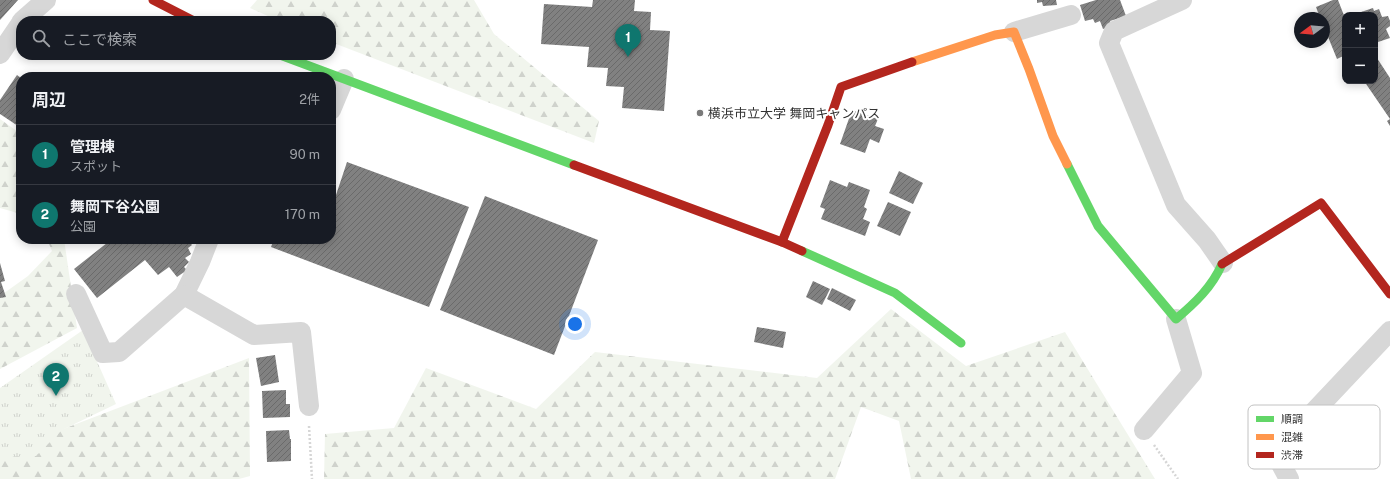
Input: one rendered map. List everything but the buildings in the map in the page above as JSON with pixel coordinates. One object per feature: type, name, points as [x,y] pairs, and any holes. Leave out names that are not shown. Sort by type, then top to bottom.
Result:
[{"type":"street","points":[[29,16],[46,0]]},
{"type":"street","points":[[153,0],[184,16]]},
{"type":"street","points":[[1182,0],[1114,30],[1109,43],[1176,204],[1207,240],[1223,263]]},
{"type":"street","points":[[782,242],[828,125],[841,87],[988,37],[1014,32],[1070,15]]},
{"type":"street","points":[[0,54],[16,31]]},
{"type":"street","points":[[1014,32],[1053,136],[1098,226],[1176,319],[1192,373],[1144,430]]},
{"type":"street","points":[[293,60],[325,72]]},
{"type":"street","points":[[336,76],[782,242],[895,293],[961,343]]},
{"type":"street","points":[[336,98],[344,79]]},
{"type":"street","points":[[1176,319],[1198,300],[1218,276],[1223,263],[1321,204],[1390,294]]},
{"type":"street","points":[[76,294],[103,353],[119,352],[184,295],[207,244]]},
{"type":"street","points":[[184,295],[254,336],[301,332],[308,406]]},
{"type":"street","points":[[1320,405],[1390,331]]},
{"type":"street","points":[[1284,469],[1289,479]]},
{"type":"path","points":[[308,406],[312,479]]},
{"type":"path","points":[[1144,430],[1178,479]]},
{"type":"green space","points":[[257,0],[474,0],[494,34],[599,121],[594,143],[336,44],[336,16],[268,16],[250,8]]},
{"type":"green space","points":[[0,119],[16,130],[16,213],[0,208]]},
{"type":"green space","points":[[49,244],[65,244],[77,328],[0,369],[0,296],[28,276],[52,251]]},
{"type":"green space","points":[[891,309],[966,366],[1065,332],[1155,479],[911,479],[899,421],[861,407],[835,479],[324,479],[325,434],[394,428],[426,368],[536,409],[595,352],[817,378]]},
{"type":"green space","points":[[83,330],[116,404],[62,430],[36,456],[0,457],[0,388]]},
{"type":"green space","points":[[249,358],[250,476],[239,479],[0,479],[0,446],[29,442]]},
{"type":"traffic: fast","points":[[293,60],[325,72]]},
{"type":"traffic: fast","points":[[336,76],[574,165]]},
{"type":"traffic: fast","points":[[1067,164],[1098,226],[1176,319],[1190,307],[1208,287],[1222,264]]},
{"type":"traffic: fast","points":[[802,251],[895,293],[961,343]]},
{"type":"traffic: slow","points":[[912,62],[995,35],[1014,32],[1053,136],[1067,164]]},
{"type":"traffic: jam","points":[[153,0],[184,16]]},
{"type":"traffic: jam","points":[[782,242],[828,125],[841,87],[912,62]]},
{"type":"traffic: jam","points":[[574,165],[782,242],[802,251]]},
{"type":"traffic: jam","points":[[1222,264],[1321,203],[1390,294]]},
{"type":"place","name":"管理棟","points":[[628,57]]},
{"type":"place","name":"横浜市立大学 舞岡キャンパス","points":[[700,113]]},
{"type":"place","name":"舞岡下谷公園","points":[[56,396]]}]
